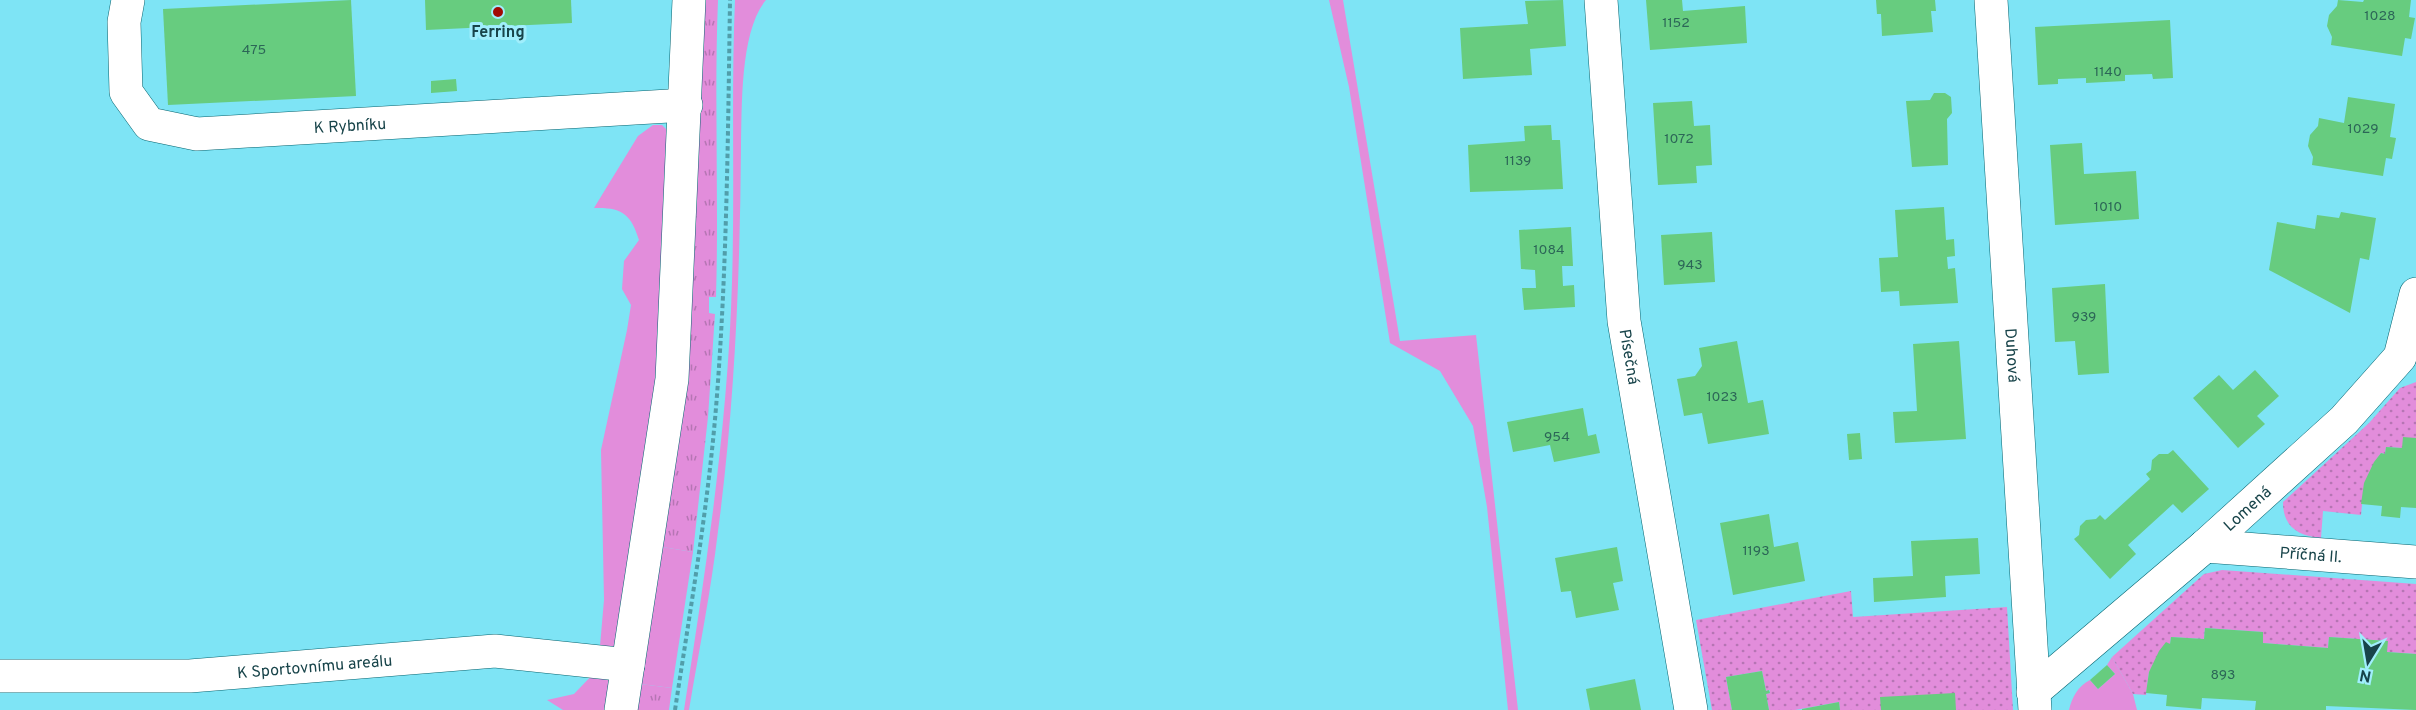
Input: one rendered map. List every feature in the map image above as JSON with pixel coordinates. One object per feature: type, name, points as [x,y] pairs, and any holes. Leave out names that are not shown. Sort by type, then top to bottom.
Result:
[{"type":"street","name":"K Rybníku","points":[[128,0],[124,22],[126,92],[149,124],[197,134],[686,105]]},
{"type":"street","points":[[621,710],[672,379],[689,0]]},
{"type":"street","name":"Písečná","points":[[1601,0],[1624,321],[1691,710]]},
{"type":"street","name":"Duhová","points":[[1991,0],[2034,701]]},
{"type":"street","name":"Lomená","points":[[2034,701],[2344,420],[2408,358],[2416,294]]},
{"type":"street","name":"Příčná II.","points":[[2205,546],[2416,562]]},
{"type":"street","name":"K Sportovnímu areálu","points":[[0,676],[190,676],[495,651],[628,665]]},
{"type":"path","points":[[675,710],[704,526],[717,396],[726,247],[730,0]]},
{"type":"green space","points":[[703,0],[718,0],[717,260],[716,297],[709,297],[709,313],[715,314],[708,417],[693,552],[662,547]]},
{"type":"green space","points":[[735,0],[766,0],[751,30],[744,70],[738,290],[729,435],[708,598],[689,710],[684,710],[708,550],[721,443],[730,336]]},
{"type":"green space","points":[[1329,0],[1343,0],[1400,341],[1476,335],[1518,710],[1508,710],[1487,507],[1473,426],[1440,371],[1390,343],[1349,87]]},
{"type":"green space","points":[[653,125],[662,125],[669,132],[663,327],[611,710],[563,710],[547,700],[574,694],[598,669],[604,600],[601,450],[631,305],[622,289],[624,261],[639,240],[633,224],[624,214],[612,209],[594,208],[638,136]]},
{"type":"green space","points":[[2416,382],[2416,438],[2402,448],[2386,447],[2385,454],[2381,453],[2376,460],[2366,482],[2361,515],[2323,511],[2321,538],[2305,535],[2293,529],[2286,518],[2283,502],[2369,423],[2400,388]]},
{"type":"green space","points":[[662,547],[693,552],[672,688],[640,684]]},
{"type":"green space","points":[[2222,570],[2416,584],[2416,654],[2387,652],[2387,641],[2329,637],[2328,648],[2263,643],[2263,632],[2205,628],[2204,639],[2171,637],[2170,644],[2167,644],[2149,672],[2146,695],[2133,694],[2112,657],[2204,574]]},
{"type":"green space","points":[[1851,591],[1853,617],[2007,607],[2013,710],[1840,710],[1839,702],[1795,710],[1769,710],[1766,694],[1770,693],[1770,690],[1766,691],[1762,671],[1726,677],[1732,710],[1712,710],[1696,620]]},
{"type":"green space","points":[[2112,657],[2133,694],[2137,710],[2069,710],[2076,692],[2082,685],[2090,680],[2098,689],[2115,674],[2107,665]]},
{"type":"green space","points":[[640,684],[672,688],[669,710],[637,710]]},
{"type":"building","points":[[351,0],[356,96],[168,105],[163,9]]},
{"type":"building","name":"Ferring","points":[[425,0],[571,0],[572,23],[426,30]]},
{"type":"building","points":[[1563,0],[1566,46],[1530,49],[1532,75],[1463,79],[1460,28],[1528,24],[1525,1]]},
{"type":"building","points":[[1646,0],[1682,0],[1683,11],[1745,6],[1747,43],[1650,50]]},
{"type":"building","points":[[1876,0],[1935,0],[1936,11],[1931,11],[1933,32],[1882,36],[1881,14],[1877,14]]},
{"type":"building","points":[[2338,0],[2363,2],[2364,0],[2411,0],[2409,17],[2415,18],[2411,39],[2405,38],[2402,56],[2331,45],[2332,37],[2327,26],[2329,15],[2337,6]]},
{"type":"building","points":[[2170,20],[2173,78],[2153,79],[2152,74],[2125,75],[2125,81],[2086,83],[2086,78],[2058,79],[2058,84],[2038,85],[2035,27]]},
{"type":"building","points":[[456,79],[457,91],[431,93],[431,81]]},
{"type":"building","points":[[1934,93],[1945,93],[1951,97],[1952,113],[1947,119],[1948,165],[1912,167],[1906,101],[1930,100]]},
{"type":"building","points":[[2348,97],[2395,104],[2390,137],[2396,138],[2392,159],[2386,158],[2383,176],[2312,165],[2313,157],[2308,146],[2310,135],[2318,126],[2319,118],[2344,123]]},
{"type":"building","points":[[1692,101],[1694,126],[1710,125],[1712,165],[1696,166],[1697,183],[1658,185],[1653,103]]},
{"type":"building","points":[[1551,125],[1552,140],[1560,140],[1563,189],[1470,192],[1468,145],[1525,141],[1524,126]]},
{"type":"building","points":[[2082,143],[2084,174],[2136,171],[2139,219],[2055,225],[2050,145]]},
{"type":"building","points":[[1944,207],[1946,240],[1954,239],[1955,256],[1947,257],[1948,269],[1955,268],[1958,303],[1900,306],[1899,291],[1881,292],[1879,258],[1898,257],[1895,210]]},
{"type":"building","points":[[2341,212],[2376,218],[2369,260],[2360,258],[2350,313],[2269,270],[2277,222],[2315,229],[2317,215],[2339,218]]},
{"type":"building","points":[[1571,227],[1573,266],[1562,266],[1563,286],[1574,285],[1575,307],[1524,310],[1522,288],[1536,288],[1535,270],[1521,269],[1519,230]]},
{"type":"building","points":[[1712,232],[1715,282],[1664,285],[1661,235]]},
{"type":"building","points":[[2105,284],[2109,373],[2078,375],[2075,341],[2055,342],[2052,288]]},
{"type":"building","points":[[1737,341],[1748,403],[1763,400],[1769,434],[1708,444],[1702,413],[1684,416],[1677,379],[1695,376],[1702,366],[1699,348]]},
{"type":"building","points":[[1959,341],[1966,439],[1895,443],[1893,412],[1917,411],[1913,344]]},
{"type":"building","points":[[2255,370],[2279,396],[2257,416],[2265,424],[2238,448],[2193,398],[2219,375],[2233,390]]},
{"type":"building","points":[[1583,408],[1588,436],[1596,434],[1600,453],[1554,462],[1550,445],[1513,452],[1507,422]]},
{"type":"building","points":[[1860,433],[1862,459],[1849,460],[1847,434]]},
{"type":"building","points":[[2403,437],[2416,438],[2416,508],[2401,507],[2400,518],[2381,516],[2382,506],[2361,504],[2364,483],[2374,462],[2381,453],[2385,454],[2386,447],[2402,448]]},
{"type":"building","points":[[2173,450],[2209,489],[2182,513],[2173,504],[2128,545],[2136,554],[2110,579],[2074,539],[2079,535],[2080,526],[2086,520],[2096,519],[2100,515],[2105,520],[2150,479],[2146,474],[2151,470],[2152,460],[2159,454],[2168,454]]},
{"type":"building","points":[[1769,514],[1774,547],[1798,542],[1805,581],[1733,595],[1720,523]]},
{"type":"building","points":[[1978,538],[1980,574],[1945,576],[1946,597],[1874,602],[1873,578],[1913,576],[1911,541]]},
{"type":"building","points":[[1617,547],[1623,581],[1613,583],[1619,610],[1576,618],[1571,591],[1561,592],[1555,558]]},
{"type":"building","points":[[2205,628],[2263,632],[2263,643],[2328,648],[2329,637],[2388,641],[2387,652],[2416,654],[2416,710],[2326,706],[2326,710],[2255,710],[2256,701],[2202,698],[2201,709],[2166,706],[2167,695],[2146,693],[2149,672],[2166,642],[2170,644],[2171,637],[2204,639]]},
{"type":"building","points":[[2107,665],[2115,674],[2098,689],[2090,680]]},
{"type":"building","points":[[1762,671],[1766,691],[1769,690],[1770,693],[1766,694],[1769,710],[1732,710],[1726,677]]},
{"type":"building","points":[[1635,679],[1641,710],[1590,710],[1586,689]]},
{"type":"building","points":[[1955,693],[1956,710],[1881,710],[1880,697]]},
{"type":"building","points":[[1839,702],[1840,710],[1802,710],[1802,709]]},
{"type":"place","name":"Ferring","points":[[498,12]]}]
